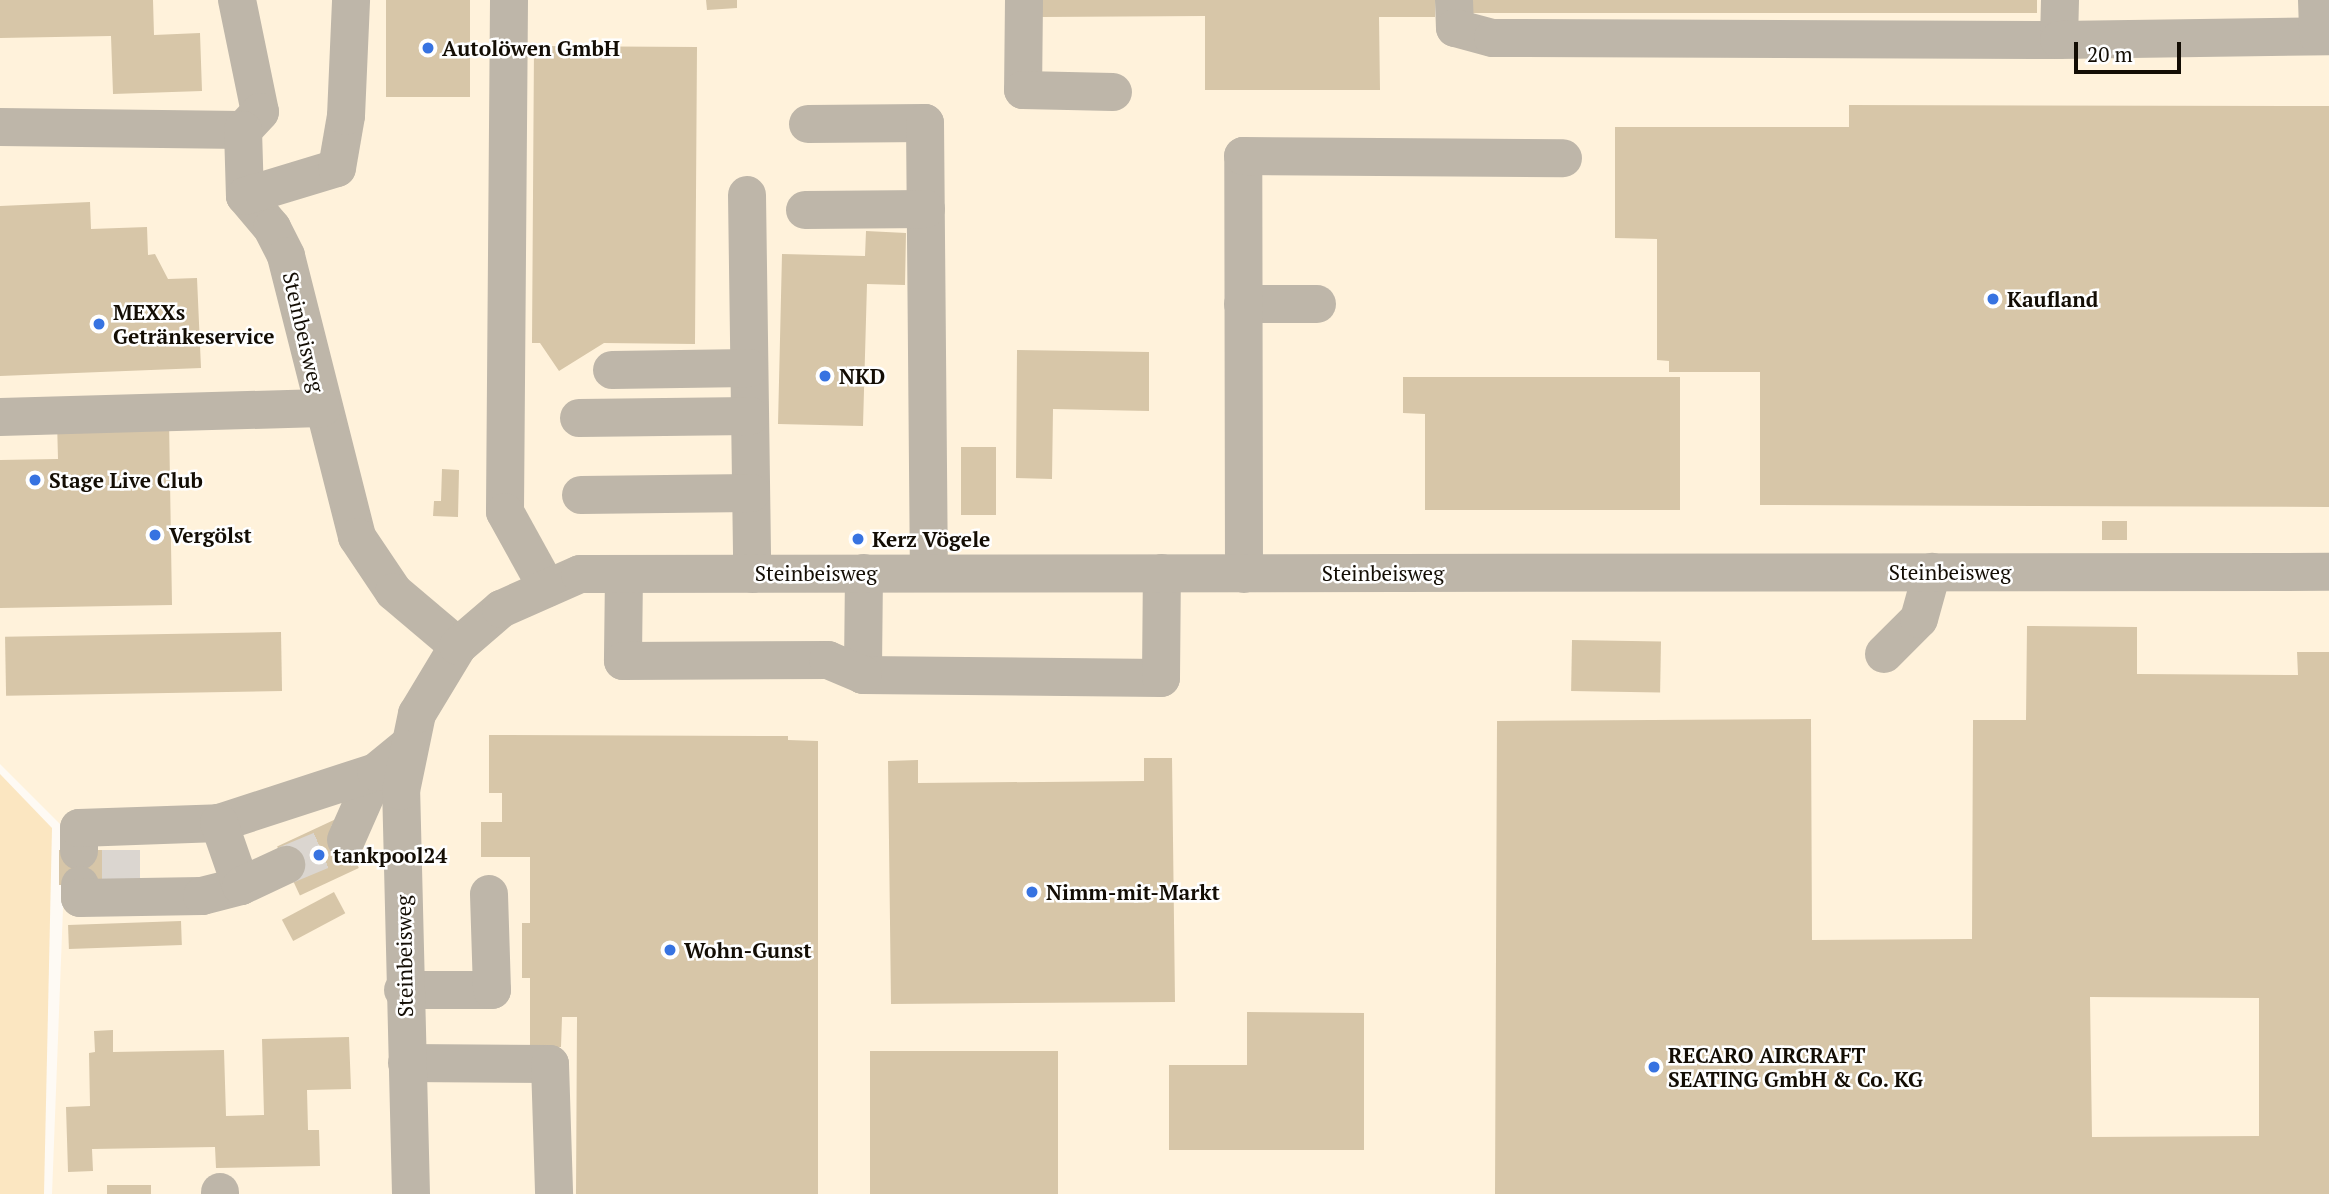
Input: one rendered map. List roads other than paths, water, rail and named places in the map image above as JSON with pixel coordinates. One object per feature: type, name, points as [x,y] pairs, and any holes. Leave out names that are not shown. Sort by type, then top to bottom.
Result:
[{"type":"street","points":[[237,0],[260,112],[243,130],[245,196],[337,168],[346,116],[351,0]]},
{"type":"street","points":[[509,0],[505,512],[547,588]]},
{"type":"street","points":[[1024,0],[1023,90],[1113,92]]},
{"type":"street","points":[[1454,0],[1455,28],[1493,38],[2059,40],[2321,24]]},
{"type":"street","points":[[2059,40],[2060,0]]},
{"type":"street","points":[[808,124],[925,123],[929,573]]},
{"type":"street","points":[[0,127],[243,130]]},
{"type":"street","points":[[1244,574],[1243,156],[1563,158]]},
{"type":"street","points":[[747,195],[752,574]]},
{"type":"street","name":"Steinbeisweg","points":[[245,196],[272,228],[286,256],[322,408],[357,537],[394,592],[458,646]]},
{"type":"street","points":[[805,210],[926,209]]},
{"type":"street","points":[[1243,304],[1317,304]]},
{"type":"street","points":[[612,370],[749,368]]},
{"type":"street","points":[[0,417],[322,408]]},
{"type":"street","points":[[579,418],[750,416]]},
{"type":"street","points":[[581,495],[751,493]]},
{"type":"street","points":[[1884,654],[1919,619],[1932,572]]},
{"type":"street","name":"Steinbeisweg","points":[[411,1194],[403,990],[401,791],[409,745],[431,685],[458,646],[501,609],[580,573],[2329,572]]},
{"type":"street","points":[[863,675],[864,573]]},
{"type":"street","points":[[624,574],[623,662],[828,660],[863,675],[1161,678],[1162,573]]},
{"type":"street","points":[[286,865],[241,886],[202,896],[104,865],[219,822],[376,772],[409,745]]},
{"type":"street","points":[[346,840],[376,772]]},
{"type":"street","points":[[219,822],[241,886]]},
{"type":"street","points":[[403,990],[492,990],[489,894]]},
{"type":"street","points":[[407,1063],[550,1064],[554,1194]]},
{"type":"tunnel","points":[[286,865],[346,840]]},
{"type":"tunnel","points":[[121,850],[121,885]]},
{"type":"place","name":"Autolöwen GmbH","points":[[428,48]]},
{"type":"place","name":"Kaufland","points":[[1993,299]]},
{"type":"place","name":"MEXXs Getränkeservice","points":[[99,324]]},
{"type":"place","name":"NKD","points":[[825,376]]},
{"type":"place","name":"Stage Live Club","points":[[35,480]]},
{"type":"place","name":"Vergölst","points":[[155,535]]},
{"type":"place","name":"Kerz Vögele","points":[[858,539]]},
{"type":"place","name":"tankpool24","points":[[319,855]]},
{"type":"place","name":"Nimm-mit-Markt","points":[[1032,892]]},
{"type":"place","name":"Wohn-Gunst","points":[[670,950]]},
{"type":"place","name":"RECARO AIRCRAFT SEATING GmbH & Co. KG","points":[[1654,1067]]}]
